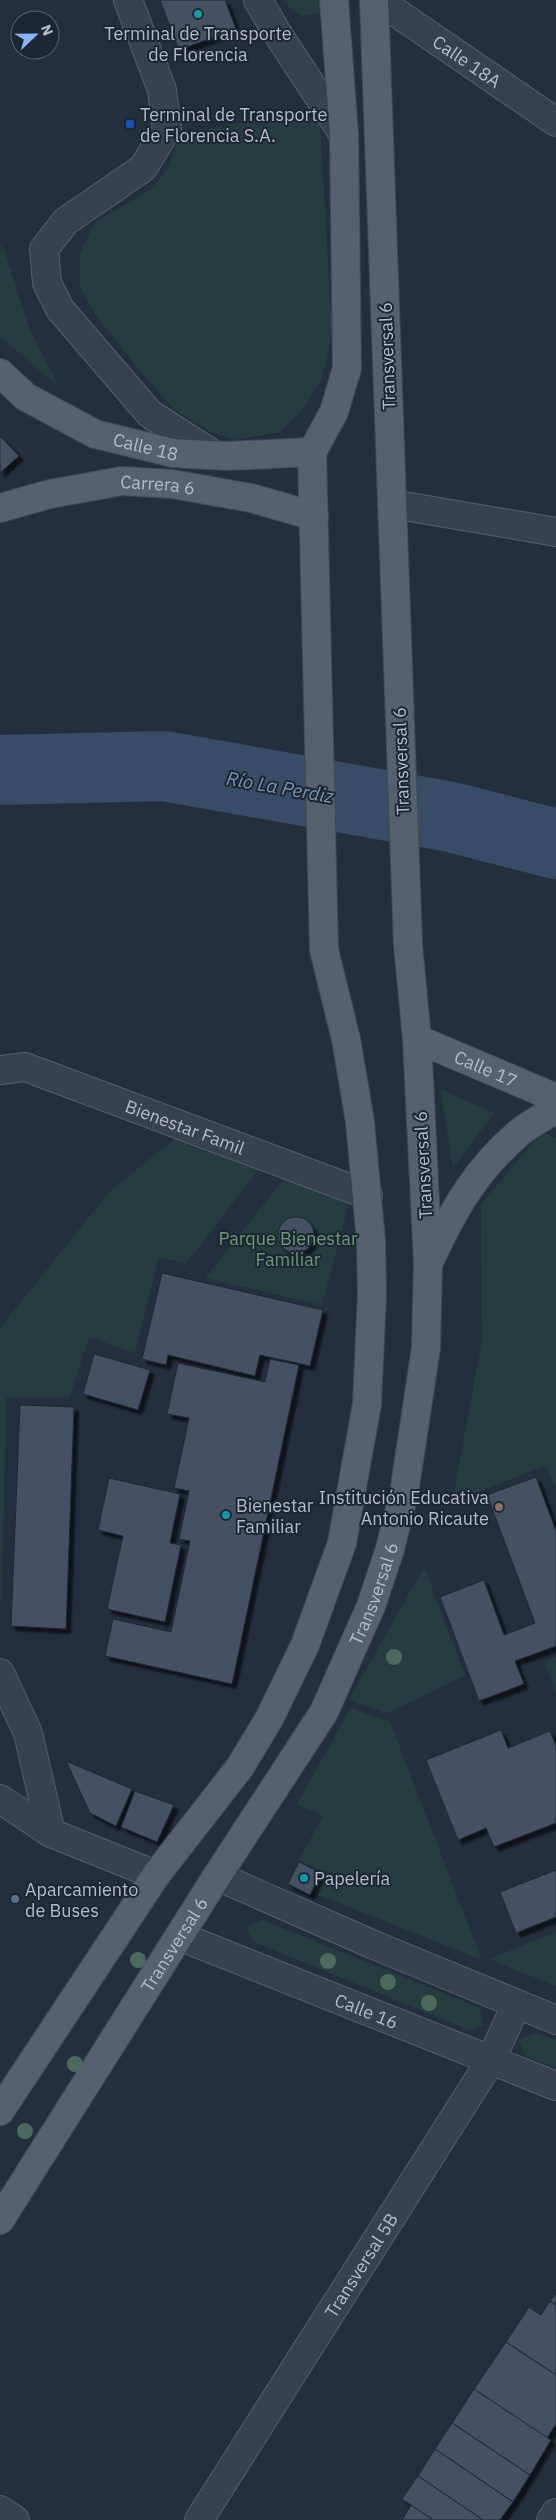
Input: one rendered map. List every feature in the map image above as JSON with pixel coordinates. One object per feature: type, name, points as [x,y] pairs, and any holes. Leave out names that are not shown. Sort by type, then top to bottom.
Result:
[{"type":"main road","points":[[0,2111],[156,1875],[240,1767],[269,1719],[305,1645],[342,1543],[367,1404],[372,1294],[368,1195],[360,1122],[346,1039],[324,950],[312,452],[334,412],[347,368],[344,135],[334,0]]},
{"type":"main road","name":"Transversal 6","points":[[0,2220],[217,1876],[324,1712],[374,1596],[390,1549],[404,1493],[426,1348],[428,1264],[417,1040],[408,945],[376,0]]},
{"type":"main road","name":"Calle 18","points":[[0,373],[26,397],[95,434],[173,453],[214,455],[312,452]]},
{"type":"main road","name":"Carrera 6","points":[[0,508],[50,494],[122,481],[172,484],[242,496],[314,516]]},
{"type":"main road","name":"Calle 17","points":[[417,1040],[556,1098]]},
{"type":"main road","points":[[428,1264],[451,1214],[482,1169],[521,1131],[556,1110]]},
{"type":"street","points":[[128,0],[162,90],[167,129],[143,168],[66,221],[44,249],[47,283],[60,310],[150,414],[214,455]]},
{"type":"street","points":[[258,0],[277,34],[344,135]]},
{"type":"street","name":"Calle 18A","points":[[376,0],[556,122]]},
{"type":"street","points":[[392,504],[556,532]]},
{"type":"street","name":"Bienestar Famil","points":[[0,1070],[25,1067],[368,1195]]},
{"type":"street","points":[[0,1673],[28,1734],[52,1833]]},
{"type":"street","points":[[0,1799],[52,1833],[156,1875]]},
{"type":"street","points":[[217,1876],[516,2005],[556,2020]]},
{"type":"street","name":"Calle 16","points":[[179,1936],[556,2086]]},
{"type":"street","name":"Transversal 5B","points":[[198,2520],[490,2060],[516,2005]]},
{"type":"street","points":[[0,2510],[15,2520]]},
{"type":"street","points":[[552,2520],[556,2513]]},
{"type":"green space","points":[[283,0],[321,0],[319,13],[302,16],[292,10]]},
{"type":"green space","points":[[251,121],[320,122],[332,334],[322,378],[301,412],[279,432],[235,440],[209,431],[176,411],[135,365],[95,314],[80,287],[80,254],[94,223],[150,190],[168,169],[176,142],[188,133]]},
{"type":"green space","points":[[0,245],[4,249],[29,328],[59,387],[0,337]]},
{"type":"green space","points":[[440,1089],[494,1113],[453,1168]]},
{"type":"green space","points":[[542,1132],[556,1138],[556,1490],[546,1465],[452,1503],[482,1340],[481,1204]]},
{"type":"green space","points":[[178,1136],[258,1170],[186,1264],[159,1257],[135,1353],[89,1337],[70,1397],[6,1398],[2,1602],[0,1597],[0,1328],[109,1192]]},
{"type":"green space","name":"Parque Bienestar Familiar","points":[[284,1179],[349,1203],[322,1305],[205,1278]]},
{"type":"green space","points":[[424,1567],[465,1675],[388,1713],[349,1700]]},
{"type":"green space","points":[[556,1657],[556,1693],[544,1662]]},
{"type":"green space","points":[[351,1708],[390,1722],[482,1960],[314,1893],[324,1872],[299,1860],[323,1816],[297,1804]]},
{"type":"green space","points":[[263,1920],[480,2008],[484,2025],[469,2030],[252,1941],[246,1926]]},
{"type":"green space","points":[[556,1932],[556,1986],[489,1959]]},
{"type":"green space","points":[[536,2033],[556,2040],[556,2068],[525,2056],[519,2040]]},
{"type":"building","name":"Terminal de Transporte de Florencia","points":[[160,0],[225,0],[236,29],[179,50]]},
{"type":"building","points":[[0,436],[19,456],[0,473]]},
{"type":"building","points":[[296,1217],[303,1218],[309,1222],[313,1228],[313,1242],[309,1248],[303,1252],[296,1253],[289,1252],[283,1248],[279,1242],[278,1235],[279,1228],[283,1222],[289,1218]]},
{"type":"building","points":[[162,1273],[323,1310],[310,1366],[260,1355],[255,1376],[168,1355],[166,1365],[142,1359]]},
{"type":"building","points":[[94,1354],[150,1370],[138,1410],[83,1394]]},
{"type":"building","name":"Bienestar Familiar","points":[[270,1359],[299,1365],[232,1684],[105,1656],[113,1619],[171,1632],[190,1541],[179,1539],[189,1491],[174,1488],[189,1418],[167,1414],[178,1363],[265,1382]]},
{"type":"building","points":[[20,1405],[74,1407],[66,1629],[11,1626]]},
{"type":"building","points":[[536,1477],[556,1531],[556,1646],[515,1661],[524,1684],[479,1701],[440,1597],[484,1580],[504,1635],[535,1623],[487,1495]]},
{"type":"building","points":[[109,1478],[180,1494],[170,1543],[181,1545],[165,1622],[107,1609],[123,1536],[98,1530]]},
{"type":"building","points":[[501,1730],[508,1748],[550,1731],[556,1746],[556,1823],[494,1847],[486,1828],[458,1840],[426,1760]]},
{"type":"building","points":[[66,1761],[132,1789],[116,1826],[90,1813]]},
{"type":"building","points":[[135,1791],[174,1805],[157,1842],[121,1827]]},
{"type":"building","name":"Papelería","points":[[299,1862],[321,1873],[310,1895],[288,1884]]},
{"type":"building","points":[[556,1870],[556,1917],[516,1933],[500,1892]]},
{"type":"building","points":[[556,2293],[556,2305],[550,2301]]},
{"type":"building","points":[[550,2301],[556,2305],[556,2375],[506,2342],[529,2307],[541,2315]]},
{"type":"building","points":[[506,2342],[556,2375],[556,2424],[547,2438],[474,2389]]},
{"type":"building","points":[[474,2389],[551,2440],[530,2475],[452,2423]]},
{"type":"building","points":[[452,2423],[530,2475],[513,2502],[435,2449]]},
{"type":"building","points":[[435,2449],[513,2502],[500,2520],[483,2520],[418,2476]]},
{"type":"building","points":[[418,2476],[483,2520],[433,2520],[402,2499]]},
{"type":"building","points":[[411,2505],[433,2520],[402,2520]]},
{"type":"waterway","name":"Río La Perdiz","points":[[0,770],[164,766],[451,817],[556,844]]},
{"type":"place","name":"Terminal de Transporte de Florencia","points":[[198,14]]},
{"type":"place","name":"Terminal de Transporte de Florencia S.A.","points":[[130,124]]},
{"type":"place","name":"Institución Educativa Antonio Ricaute","points":[[499,1507]]},
{"type":"place","name":"Bienestar Familiar","points":[[226,1515]]},
{"type":"place","name":"Papelería","points":[[304,1878]]},
{"type":"place","name":"Aparcamiento de Buses","points":[[15,1899]]}]
